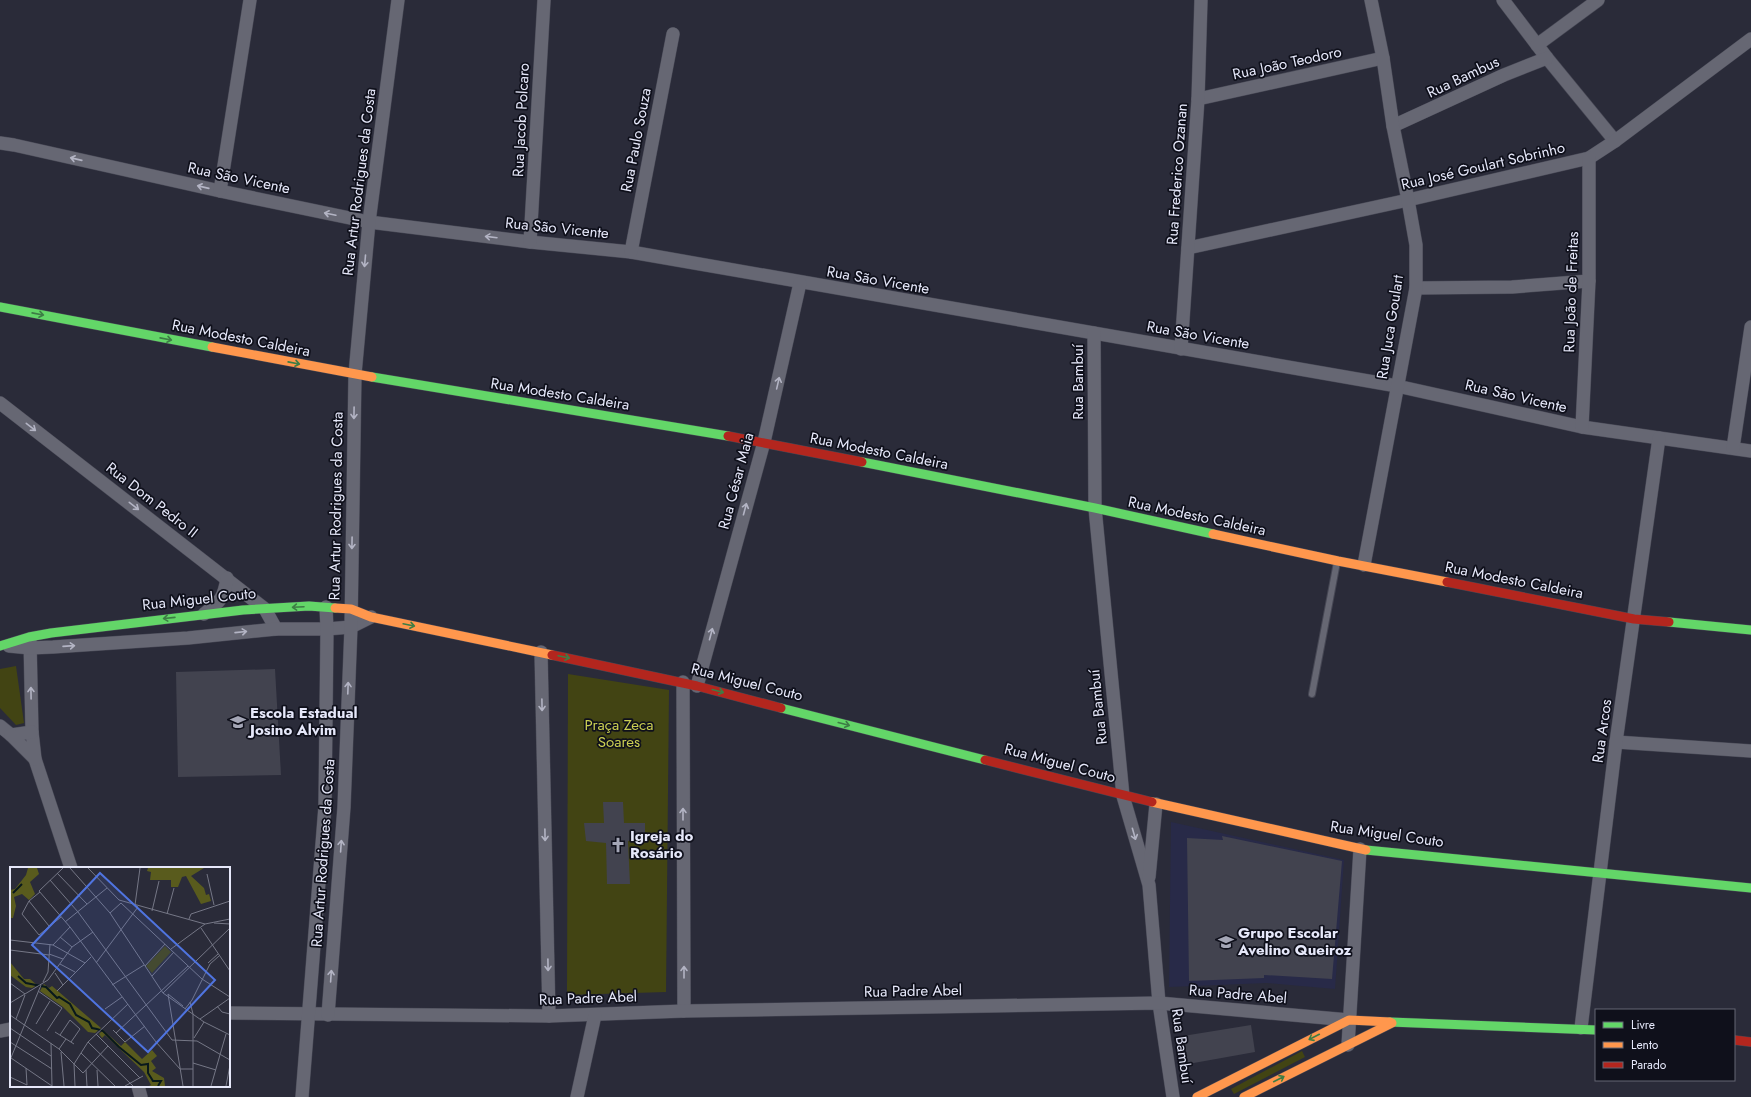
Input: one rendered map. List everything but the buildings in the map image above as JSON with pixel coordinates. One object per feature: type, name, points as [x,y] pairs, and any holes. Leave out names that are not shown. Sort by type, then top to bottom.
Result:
[{"type":"street","points":[[220,191],[250,0]]},
{"type":"street","name":"Rua Artur Rodrigues da Costa","points":[[328,1014],[344,807],[351,609],[355,374],[369,222],[398,0]]},
{"type":"street","name":"Rua Jacob Polcaro","points":[[530,242],[544,0]]},
{"type":"street","name":"Rua Frederico Ozanan","points":[[1181,349],[1198,99],[1201,0]]},
{"type":"street","name":"Rua Juca Goulart","points":[[1364,565],[1416,288],[1416,245],[1393,126],[1384,58],[1371,0]]},
{"type":"street","points":[[1503,0],[1547,58],[1615,141]]},
{"type":"street","points":[[1537,45],[1598,0]]},
{"type":"street","name":"Rua Paulo Souza","points":[[631,252],[673,34]]},
{"type":"street","name":"Rua José Goulart Sobrinho","points":[[1188,248],[1408,200],[1589,158],[1615,141],[1751,39]]},
{"type":"street","name":"Rua João Teodoro","points":[[1198,99],[1384,58]]},
{"type":"street","name":"Rua Bambus","points":[[1393,126],[1504,75],[1547,58]]},
{"type":"street","name":"Rua São Vicente","points":[[0,143],[369,222],[530,242],[631,252],[800,283],[1397,386],[1582,428],[1751,451]]},
{"type":"street","name":"Rua João de Freitas","points":[[1582,428],[1589,281],[1589,158]]},
{"type":"street","points":[[1416,288],[1512,287],[1589,281]]},
{"type":"street","name":"Rua César Maia","points":[[697,686],[764,442],[800,283]]},
{"type":"street","name":"Rua Modesto Caldeira","points":[[0,307],[355,374],[764,442],[1095,508],[1338,561],[1634,619],[1751,630]]},
{"type":"street","points":[[1733,448],[1751,327]]},
{"type":"street","name":"Rua Bambuí","points":[[1094,333],[1095,508],[1123,796],[1149,885],[1159,1003],[1173,1097]]},
{"type":"street","name":"Rua Dom Pedro II","points":[[0,403],[265,609],[276,629]]},
{"type":"street","name":"Rua Arcos","points":[[1581,1028],[1616,742],[1659,438]]},
{"type":"street","points":[[218,635],[224,624],[221,617],[211,614],[225,593],[227,578]]},
{"type":"street","name":"Rua Miguel Couto","points":[[30,642],[211,614],[308,606],[351,609],[371,618],[683,682],[1123,796],[1360,849],[1751,888]]},
{"type":"street","name":"Rua Artur Rodrigues da Costa","points":[[302,1097],[310,1014],[325,806],[326,607]]},
{"type":"street","points":[[327,629],[351,609]]},
{"type":"street","points":[[1,645],[30,642],[218,635],[276,629],[327,629],[350,627],[371,618]]},
{"type":"street","points":[[30,642],[32,732],[35,758],[71,867]]},
{"type":"street","points":[[541,652],[549,1016]]},
{"type":"street","points":[[683,682],[684,1011]]},
{"type":"street","points":[[0,726],[35,758]]},
{"type":"street","points":[[11,735],[32,732]]},
{"type":"street","points":[[1616,742],[1751,751]]},
{"type":"street","points":[[1149,885],[1156,804]]},
{"type":"street","points":[[325,806],[344,807]]},
{"type":"street","points":[[1348,1045],[1360,849]]},
{"type":"street","name":"Rua Padre Abel","points":[[230,1013],[549,1016],[684,1011],[1159,1003],[1349,1020],[1581,1028],[1595,1030]]},
{"type":"street","points":[[577,1097],[595,1015]]},
{"type":"street","points":[[1197,1097],[1349,1020]]},
{"type":"street","points":[[1244,1097],[1393,1022]]},
{"type":"street","points":[[0,1031],[10,1029]]},
{"type":"street","points":[[1735,1040],[1751,1042]]},
{"type":"street","points":[[138,1087],[141,1097]]},
{"type":"lane","points":[[1312,694],[1338,561]]},
{"type":"shaded area","points":[[1171,822],[1344,860],[1335,989],[1267,983],[1169,987]]},
{"type":"green space","points":[[16,666],[24,723],[16,725],[0,708],[0,669]]},
{"type":"green space","name":"Praça Zeca Soares","points":[[568,674],[669,690],[666,992],[567,995]]},
{"type":"green space","points":[[1302,1051],[1305,1057],[1234,1094],[1231,1089]]},
{"type":"traffic: fast","points":[[0,307],[212,347]]},
{"type":"traffic: fast","points":[[372,377],[728,436]]},
{"type":"traffic: fast","points":[[862,462],[1095,508],[1213,534]]},
{"type":"traffic: fast","points":[[0,646],[29,637],[51,633],[243,610],[309,606],[335,608]]},
{"type":"traffic: fast","points":[[1669,622],[1751,630]]},
{"type":"traffic: fast","points":[[781,708],[985,760]]},
{"type":"traffic: fast","points":[[1366,850],[1751,888]]},
{"type":"traffic: fast","points":[[1390,1022],[1595,1030]]},
{"type":"traffic: slow","points":[[212,347],[372,377]]},
{"type":"traffic: slow","points":[[1213,534],[1338,561],[1447,582]]},
{"type":"traffic: slow","points":[[335,608],[351,609],[371,617],[552,655]]},
{"type":"traffic: slow","points":[[1152,802],[1366,850]]},
{"type":"traffic: slow","points":[[1197,1097],[1349,1020],[1390,1022]]},
{"type":"traffic: slow","points":[[1244,1097],[1392,1023]]},
{"type":"traffic: jam","points":[[728,436],[862,462]]},
{"type":"traffic: jam","points":[[1447,582],[1634,619],[1669,622]]},
{"type":"traffic: jam","points":[[552,655],[697,686],[781,708]]},
{"type":"traffic: jam","points":[[985,760],[1152,802]]},
{"type":"traffic: jam","points":[[1735,1040],[1751,1042]]},
{"type":"place","name":"Escola Estadual Josino Alvim","points":[[238,722]]},
{"type":"place","name":"Igreja do Rosário","points":[[618,845]]},
{"type":"place","name":"Grupo Escolar Avelino Queiroz","points":[[1226,942]]}]
